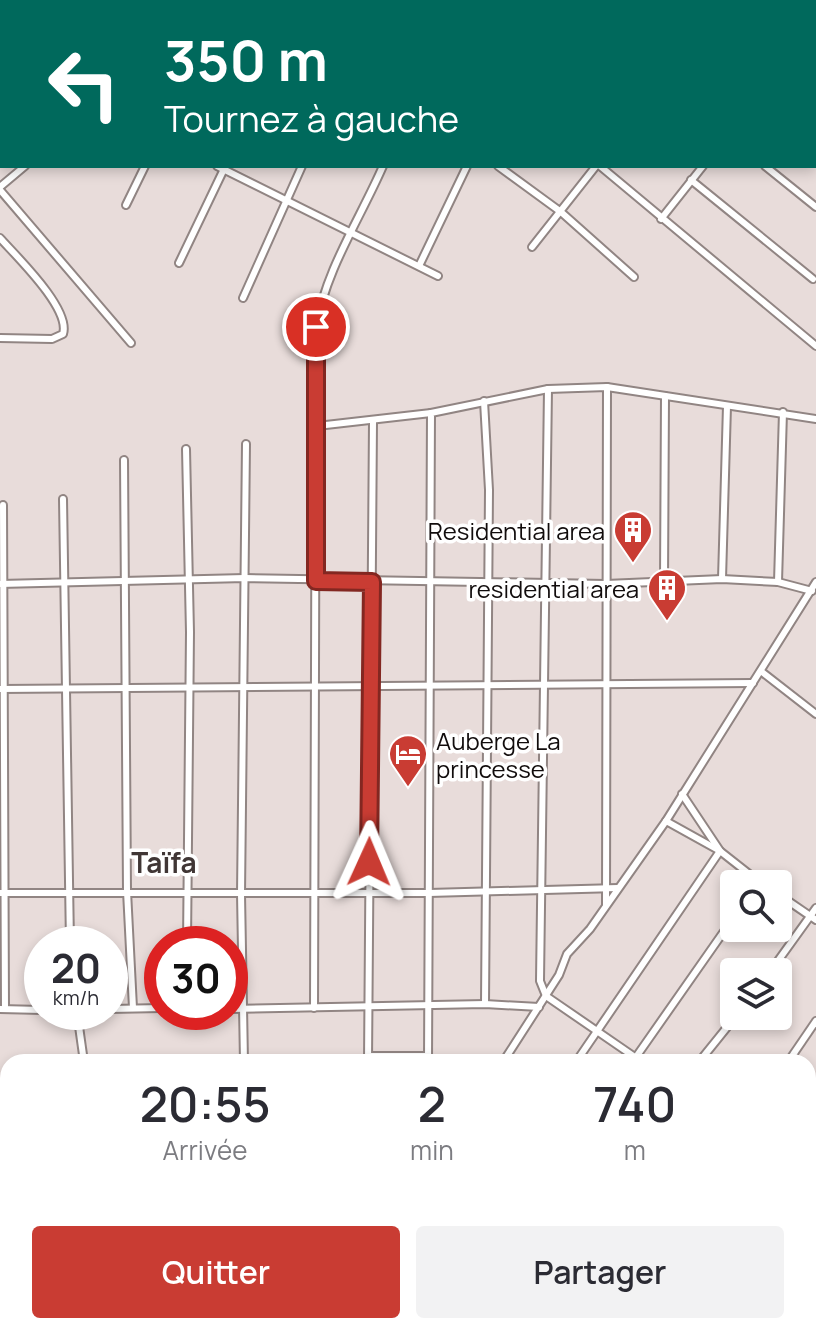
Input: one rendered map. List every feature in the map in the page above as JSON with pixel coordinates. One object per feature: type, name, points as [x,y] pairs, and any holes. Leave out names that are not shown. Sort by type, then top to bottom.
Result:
[{"type":"street","points":[[23,168],[0,189],[131,343]]},
{"type":"street","points":[[126,205],[144,168]]},
{"type":"street","points":[[179,263],[222,168]]},
{"type":"street","points":[[224,168],[438,276]]},
{"type":"street","points":[[243,298],[301,168]]},
{"type":"street","points":[[314,1008],[316,327],[321,297],[382,168]]},
{"type":"street","points":[[419,266],[466,168]]},
{"type":"street","points":[[501,168],[561,212],[634,277]]},
{"type":"street","points":[[532,247],[601,168]]},
{"type":"street","points":[[603,168],[816,346]]},
{"type":"street","points":[[661,219],[701,168]]},
{"type":"street","points":[[767,168],[816,207]]},
{"type":"street","points":[[691,180],[813,279]]},
{"type":"street","points":[[0,238],[43,288],[63,317],[65,327],[63,334],[52,339],[0,338]]},
{"type":"street","points":[[317,426],[431,413],[548,389],[607,387],[816,419]]},
{"type":"street","points":[[606,905],[607,387]]},
{"type":"street","points":[[548,389],[540,981],[546,996],[631,1054]]},
{"type":"street","points":[[664,581],[665,396]]},
{"type":"street","points":[[484,401],[488,444],[489,582],[485,1004]]},
{"type":"street","points":[[722,579],[727,406]]},
{"type":"street","points":[[778,582],[783,412]]},
{"type":"street","points":[[428,1054],[433,582],[431,413]]},
{"type":"street","points":[[368,1054],[373,422]]},
{"type":"street","points":[[241,926],[246,444]]},
{"type":"street","points":[[186,449],[187,926]]},
{"type":"street","points":[[124,460],[128,689],[127,891],[133,1008]]},
{"type":"street","points":[[63,499],[70,926]]},
{"type":"street","points":[[3,505],[3,1008],[24,1009]]},
{"type":"street","points":[[3,584],[245,578],[606,584],[722,579],[778,582],[812,591]]},
{"type":"street","points":[[508,1054],[546,996],[567,954],[666,821],[816,582]]},
{"type":"street","points":[[762,672],[816,714]]},
{"type":"street","points":[[3,688],[753,683]]},
{"type":"street","points":[[682,794],[720,851]]},
{"type":"street","points":[[666,821],[720,851],[743,870]]},
{"type":"street","points":[[581,1054],[720,851]]},
{"type":"street","points":[[3,893],[429,893],[618,888]]},
{"type":"street","points":[[792,904],[813,918]]},
{"type":"street","points":[[781,958],[813,918],[816,908]]},
{"type":"street","points":[[643,1054],[720,938]]},
{"type":"street","points":[[248,1009],[485,1004],[539,1007]]},
{"type":"street","points":[[128,1008],[144,1008]]},
{"type":"street","points":[[793,1054],[816,1021]]},
{"type":"street","points":[[80,1030],[83,1054]]},
{"type":"street","points":[[242,1030],[244,1054]]},
{"type":"street","points":[[705,1054],[725,1030]]},
{"type":"place","name":"Residential area","points":[[633,564]]},
{"type":"place","name":"residential area","points":[[667,622]]},
{"type":"place","name":"Auberge La princesse","points":[[408,788]]},
{"type":"district","name":"Taïfa","points":[[164,862]]},
{"type":"route","points":[[316,327],[316,581],[372,582],[369,862]]}]
